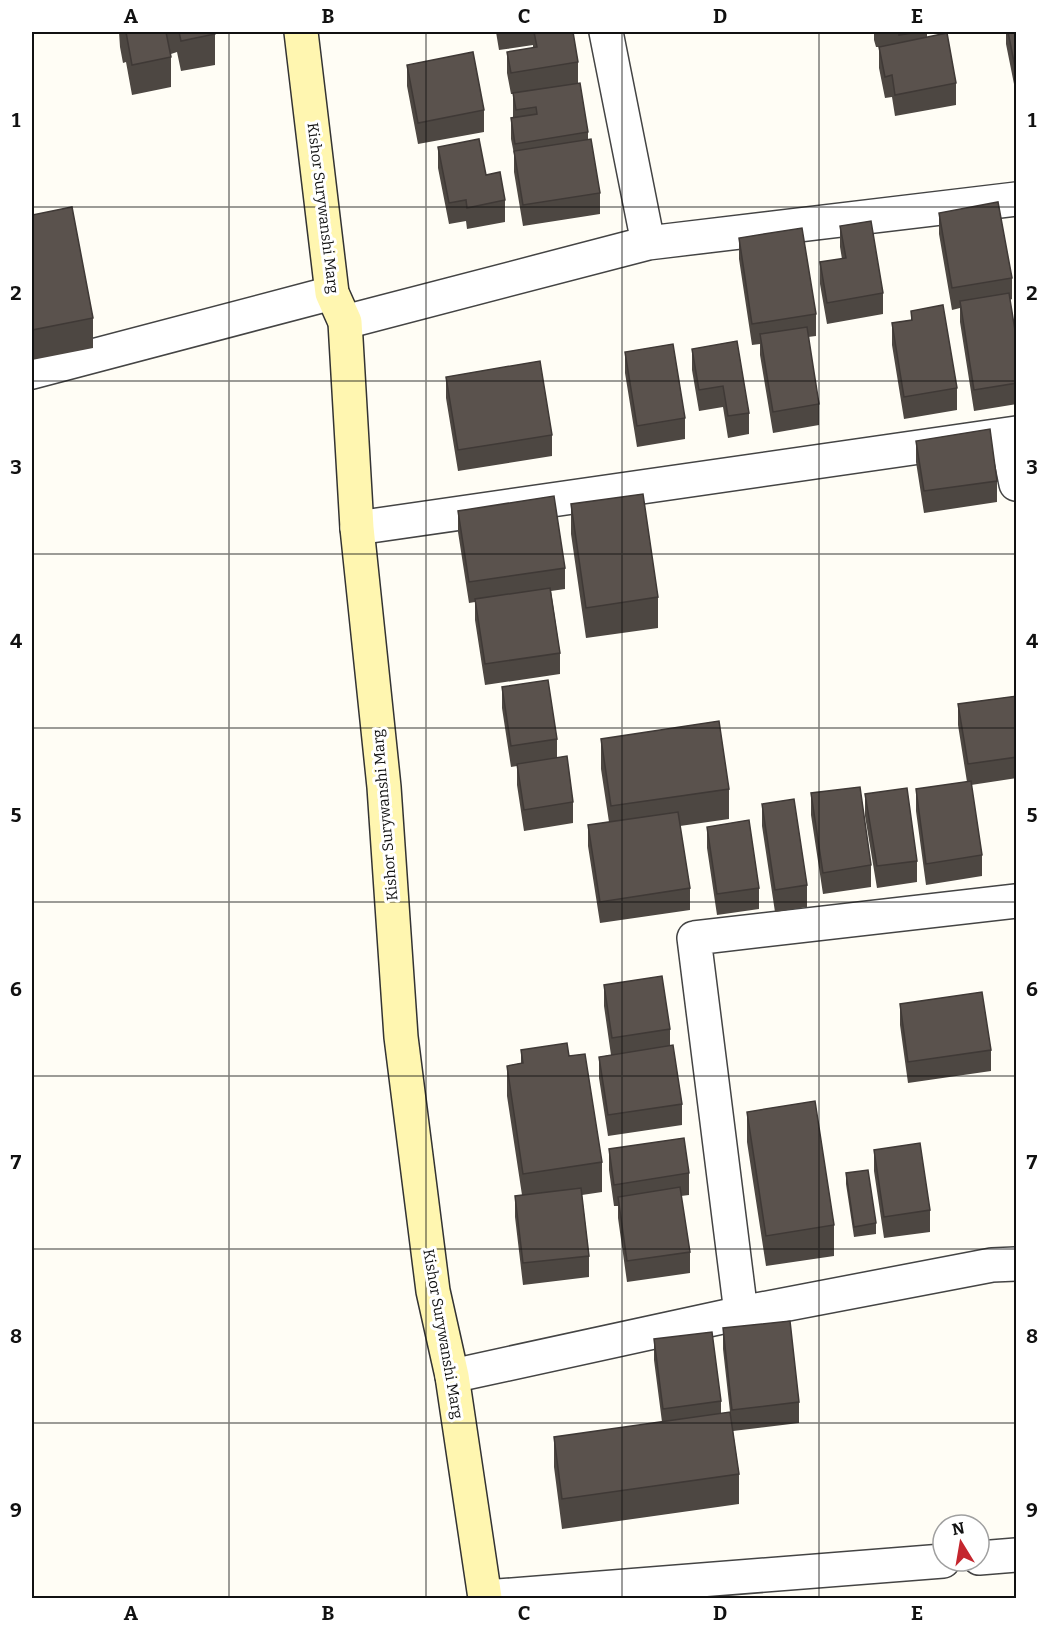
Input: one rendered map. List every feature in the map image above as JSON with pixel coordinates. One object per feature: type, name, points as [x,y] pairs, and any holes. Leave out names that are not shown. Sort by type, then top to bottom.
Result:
[{"type":"street","name":"Kishor Surywanshi Marg","points":[[301,32],[338,308],[357,528],[384,787],[400,1037],[433,1292],[452,1376],[485,1598]]},
{"type":"street","points":[[606,32],[648,243]]},
{"type":"street","points":[[32,372],[648,243],[1017,199]]},
{"type":"street","points":[[357,528],[1011,434],[1017,484]]},
{"type":"street","points":[[741,1312],[694,938],[1017,901]]},
{"type":"street","points":[[452,1376],[741,1312],[992,1265],[1017,1264]]},
{"type":"street","points":[[991,1557],[1017,1555]]},
{"type":"street","points":[[485,1598],[931,1562]]},
{"type":"building","points":[[126,32],[166,32],[171,57],[132,65]]},
{"type":"building","points":[[179,32],[215,32],[215,34],[181,41]]},
{"type":"building","points":[[534,32],[573,32],[578,62],[511,73],[507,52],[537,47]]},
{"type":"building","points":[[899,32],[918,32],[899,35]]},
{"type":"building","points":[[1008,32],[1017,32],[1017,72],[1016,72]]},
{"type":"building","points":[[947,33],[956,83],[895,95],[892,75],[885,77],[879,47]]},
{"type":"building","points":[[473,52],[484,110],[418,123],[407,65]]},
{"type":"building","points":[[580,83],[588,132],[515,144],[511,118],[537,114],[536,107],[516,110],[513,93]]},
{"type":"building","points":[[479,139],[486,175],[500,172],[505,200],[467,208],[466,200],[449,203],[438,147]]},
{"type":"building","points":[[591,139],[600,193],[523,205],[514,151]]},
{"type":"building","points":[[998,202],[1012,278],[952,288],[939,213]]},
{"type":"building","points":[[72,207],[93,318],[32,330],[32,215]]},
{"type":"building","points":[[871,221],[883,293],[827,303],[820,262],[846,258],[840,226]]},
{"type":"building","points":[[802,228],[816,314],[752,324],[739,238]]},
{"type":"building","points":[[1009,293],[1017,343],[1017,383],[974,390],[960,301]]},
{"type":"building","points":[[943,305],[957,388],[904,397],[892,323],[912,320],[911,311]]},
{"type":"building","points":[[807,327],[819,404],[773,412],[760,334]]},
{"type":"building","points":[[737,341],[749,413],[728,416],[723,386],[699,390],[692,349]]},
{"type":"building","points":[[673,344],[685,418],[637,426],[625,352]]},
{"type":"building","points":[[540,361],[552,435],[458,450],[446,377]]},
{"type":"building","points":[[990,429],[997,481],[924,491],[916,441]]},
{"type":"building","points":[[643,494],[658,597],[586,608],[571,504]]},
{"type":"building","points":[[554,496],[565,568],[469,582],[458,511]]},
{"type":"building","points":[[550,588],[560,653],[485,664],[475,599]]},
{"type":"building","points":[[548,680],[557,739],[511,746],[502,687]]},
{"type":"building","points":[[1017,696],[1017,757],[968,764],[958,704]]},
{"type":"building","points":[[719,721],[729,789],[611,806],[601,739]]},
{"type":"building","points":[[567,756],[573,802],[524,810],[517,764]]},
{"type":"building","points":[[971,781],[982,855],[926,864],[916,789]]},
{"type":"building","points":[[860,787],[871,865],[823,873],[811,793]]},
{"type":"building","points":[[907,788],[917,861],[877,866],[865,794]]},
{"type":"building","points":[[794,799],[807,885],[775,890],[762,804]]},
{"type":"building","points":[[678,812],[690,888],[600,902],[588,825]]},
{"type":"building","points":[[749,820],[759,888],[717,894],[707,827]]},
{"type":"building","points":[[662,976],[670,1029],[612,1038],[604,985]]},
{"type":"building","points":[[982,992],[991,1050],[908,1062],[900,1004]]},
{"type":"building","points":[[567,1043],[569,1056],[585,1054],[602,1162],[523,1174],[507,1066],[523,1063],[521,1050]]},
{"type":"building","points":[[673,1045],[682,1104],[608,1115],[599,1057]]},
{"type":"building","points":[[815,1101],[834,1225],[766,1236],[747,1112]]},
{"type":"building","points":[[684,1138],[689,1173],[614,1185],[609,1149]]},
{"type":"building","points":[[920,1143],[930,1210],[884,1217],[874,1150]]},
{"type":"building","points":[[868,1170],[876,1223],[854,1227],[846,1173]]},
{"type":"building","points":[[680,1187],[690,1252],[627,1261],[618,1197]]},
{"type":"building","points":[[581,1188],[589,1256],[523,1263],[515,1196]]},
{"type":"building","points":[[790,1321],[799,1402],[732,1410],[723,1328]]},
{"type":"building","points":[[712,1332],[721,1401],[663,1409],[654,1339]]},
{"type":"building","points":[[730,1412],[739,1474],[562,1499],[554,1437]]}]
